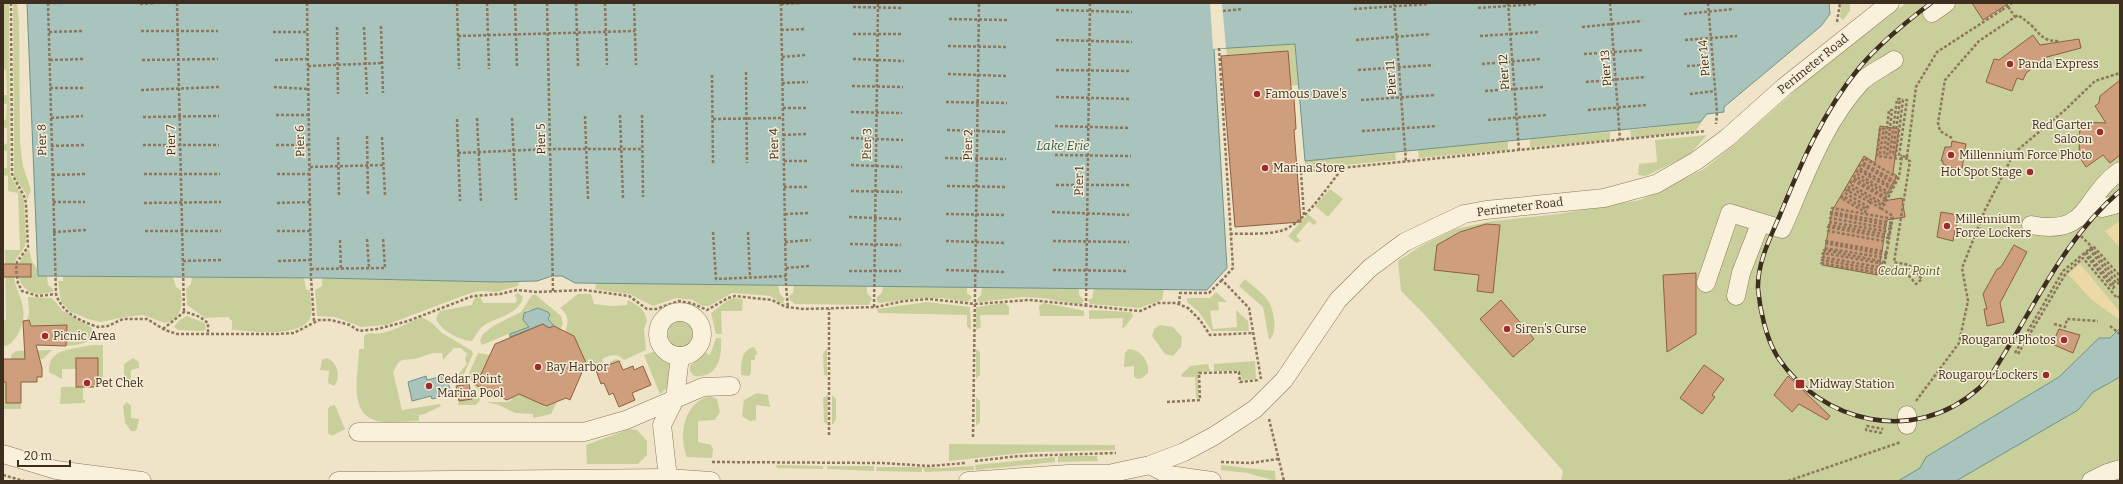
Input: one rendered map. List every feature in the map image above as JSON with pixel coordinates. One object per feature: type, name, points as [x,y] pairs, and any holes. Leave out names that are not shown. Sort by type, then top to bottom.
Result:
[{"type":"street","name":"Perimeter Road","points":[[968,481],[1068,474],[1108,474],[1150,464],[1184,452],[1214,436],[1255,409],[1262,392],[1284,380],[1338,300],[1370,268],[1405,242],[1464,214],[1486,210],[1604,198],[1656,184],[1696,161],[1727,138],[1784,87],[1890,3]]},
{"type":"street","points":[[1706,283],[1730,213],[1760,224],[1782,229],[1816,152],[1841,107],[1862,81],[1894,60]]},
{"type":"street","points":[[2031,225],[2048,228],[2060,228],[2076,220],[2112,177],[2120,171]]},
{"type":"street","points":[[2092,202],[2102,208],[2114,204],[2120,200]]},
{"type":"street","points":[[1736,296],[1741,273],[1760,224]]},
{"type":"street","points":[[668,478],[662,425],[675,399],[680,356]]},
{"type":"street","points":[[358,432],[584,432],[626,420],[703,387],[731,386]]},
{"type":"street","points":[[3,454],[56,470],[101,479],[142,481]]},
{"type":"street","points":[[1150,464],[1169,475],[1212,481]]},
{"type":"street","points":[[2091,481],[2107,473],[2120,470]]},
{"type":"street","points":[[338,481],[583,480],[668,478],[710,481]]},
{"type":"path","points":[[11,3],[12,174],[25,198],[28,247],[17,262],[16,270],[18,283],[22,290],[38,296],[56,294],[64,309],[98,327],[135,318],[147,318],[163,329],[177,334],[294,333],[314,321],[331,320],[350,324],[360,331],[377,329],[408,321],[473,296],[500,294],[517,290],[536,292],[584,290],[629,296],[640,302],[647,309],[656,309],[679,300],[691,303],[707,310],[735,296],[772,300],[788,308],[829,309],[874,307],[929,299],[974,304],[1029,300],[1140,311],[1158,303],[1179,304],[1188,308],[1200,320],[1210,335],[1253,334]]},
{"type":"path","points":[[48,3],[60,3]]},
{"type":"path","name":"Pier 8","points":[[48,3],[54,276],[56,294]]},
{"type":"path","points":[[140,4],[155,3]]},
{"type":"path","name":"Pier 7","points":[[177,3],[184,312]]},
{"type":"path","name":"Pier 6","points":[[306,3],[311,278],[314,321]]},
{"type":"path","points":[[457,3],[459,69]]},
{"type":"path","points":[[487,3],[488,69]]},
{"type":"path","points":[[515,3],[517,68]]},
{"type":"path","name":"Pier 5","points":[[547,3],[553,291]]},
{"type":"path","points":[[576,3],[578,66]]},
{"type":"path","points":[[605,3],[607,65]]},
{"type":"path","points":[[634,3],[636,65]]},
{"type":"path","points":[[781,3],[801,3]]},
{"type":"path","name":"Pier 4","points":[[781,3],[785,242],[788,308]]},
{"type":"path","name":"Pier 3","points":[[874,307],[878,3]]},
{"type":"path","name":"Pier 2","points":[[974,437],[974,304],[979,3]]},
{"type":"path","name":"Pier 1","points":[[1086,306],[1090,3]]},
{"type":"path","name":"Pier 13","points":[[1610,3],[1620,140]]},
{"type":"path","name":"Pier 14","points":[[1708,3],[1717,112],[1716,127]]},
{"type":"path","points":[[1884,268],[1822,260],[1821,263],[1884,268],[1891,268],[1905,271],[1916,284],[1922,279],[1909,265],[1894,262],[1910,161],[1906,160],[1916,87],[1937,52],[2012,3]]},
{"type":"path","points":[[1354,9],[1394,5],[1428,4]]},
{"type":"path","points":[[1478,8],[1508,4],[1537,4]]},
{"type":"path","name":"Pier 12","points":[[1508,4],[1519,150]]},
{"type":"path","name":"Pier 11","points":[[1394,5],[1406,162]]},
{"type":"path","points":[[2007,5],[2015,17]]},
{"type":"path","points":[[853,7],[903,8]]},
{"type":"path","points":[[1223,11],[1242,9]]},
{"type":"path","points":[[1684,14],[1734,9]]},
{"type":"path","points":[[1056,10],[1132,12]]},
{"type":"path","points":[[1952,138],[1940,131],[1938,123],[1945,80],[1979,42],[2018,15],[2032,26],[2040,36],[2045,39],[2057,41],[2057,44]]},
{"type":"path","points":[[949,19],[1008,20]]},
{"type":"path","points":[[1582,27],[1642,22]]},
{"type":"path","points":[[381,26],[383,93]]},
{"type":"path","points":[[337,27],[338,94]]},
{"type":"path","points":[[364,27],[367,94]]},
{"type":"path","points":[[781,30],[805,29]]},
{"type":"path","points":[[49,32],[83,31]]},
{"type":"path","points":[[141,31],[218,31]]},
{"type":"path","points":[[458,36],[516,36],[635,31]]},
{"type":"path","points":[[273,32],[307,32]]},
{"type":"path","points":[[1480,36],[1539,32]]},
{"type":"path","points":[[853,34],[902,34]]},
{"type":"path","points":[[1356,40],[1431,34]]},
{"type":"path","points":[[1685,40],[1737,36]]},
{"type":"path","points":[[1056,40],[1132,42]]},
{"type":"path","points":[[948,46],[1007,47]]},
{"type":"path","points":[[1179,304],[1180,293],[1209,293],[1233,268],[1219,48]]},
{"type":"path","points":[[1584,54],[1644,50]]},
{"type":"path","points":[[782,57],[806,55]]},
{"type":"path","points":[[50,60],[83,59]]},
{"type":"path","points":[[142,60],[218,59]]},
{"type":"path","points":[[275,60],[307,59]]},
{"type":"path","points":[[853,59],[904,61]]},
{"type":"path","points":[[1482,64],[1541,59]]},
{"type":"path","points":[[308,66],[382,63]]},
{"type":"path","points":[[1358,70],[1433,65]]},
{"type":"path","points":[[1687,66],[1713,65]]},
{"type":"path","points":[[1056,70],[1131,71]]},
{"type":"path","points":[[746,72],[747,163]]},
{"type":"path","points":[[1788,481],[1902,442],[1907,420],[1924,388],[1959,343],[1968,301],[1962,268],[1985,210],[2014,153],[2065,110],[2095,81],[2120,73]]},
{"type":"path","points":[[948,74],[1007,76]]},
{"type":"path","points":[[712,75],[713,165]]},
{"type":"path","points":[[1586,82],[1646,77]]},
{"type":"path","points":[[782,83],[808,82]]},
{"type":"path","points":[[852,86],[903,87]]},
{"type":"path","points":[[141,90],[219,87]]},
{"type":"path","points":[[274,87],[308,89]]},
{"type":"path","points":[[1485,91],[1543,87]]},
{"type":"path","points":[[50,88],[84,88]]},
{"type":"path","points":[[1690,94],[1715,91]]},
{"type":"path","points":[[1361,100],[1436,95]]},
{"type":"path","points":[[1056,97],[1131,99]]},
{"type":"path","points":[[1883,206],[1898,178],[1902,158],[1899,156],[1907,100],[1903,100],[1896,155],[1893,155],[1900,99],[1897,99],[1890,154],[1887,154],[1892,110],[1889,110],[1884,154],[1880,153],[1884,129],[1880,128],[1877,156],[1902,158],[1907,157]]},
{"type":"path","points":[[946,102],[1007,103]]},
{"type":"path","points":[[1588,110],[1647,105]]},
{"type":"path","points":[[783,108],[807,108]]},
{"type":"path","points":[[851,112],[902,113]]},
{"type":"path","points":[[276,115],[308,115]]},
{"type":"path","points":[[620,115],[623,198]]},
{"type":"path","points":[[642,115],[643,197]]},
{"type":"path","points":[[1488,120],[1546,115]]},
{"type":"path","points":[[51,118],[83,116]]},
{"type":"path","points":[[144,117],[219,116]]},
{"type":"path","points":[[585,116],[588,199]]},
{"type":"path","points":[[477,118],[481,201]]},
{"type":"path","points":[[512,118],[516,200]]},
{"type":"path","points":[[713,120],[783,118]]},
{"type":"path","points":[[456,119],[460,201]]},
{"type":"path","points":[[1055,126],[1130,128]]},
{"type":"path","points":[[1362,131],[1437,126]]},
{"type":"path","points":[[947,130],[1006,132]]},
{"type":"path","points":[[1304,215],[1301,172],[1712,131]]},
{"type":"path","points":[[783,135],[807,134]]},
{"type":"path","points":[[367,136],[368,196]]},
{"type":"path","points":[[338,137],[339,197]]},
{"type":"path","points":[[382,137],[385,195]]},
{"type":"path","points":[[850,138],[903,140]]},
{"type":"path","points":[[276,145],[309,144]]},
{"type":"path","points":[[51,146],[84,145]]},
{"type":"path","points":[[144,145],[219,145]]},
{"type":"path","points":[[458,153],[586,149],[642,149]]},
{"type":"path","points":[[1055,155],[1131,156]]},
{"type":"path","points":[[945,158],[1006,159]]},
{"type":"path","points":[[1894,185],[1862,162],[1864,158],[1898,178]]},
{"type":"path","points":[[784,162],[809,161]]},
{"type":"path","points":[[1861,164],[1894,185],[1859,168],[1861,164]]},
{"type":"path","points":[[310,167],[383,165]]},
{"type":"path","points":[[851,165],[902,167]]},
{"type":"path","points":[[1230,234],[1279,232],[1292,227],[1304,215],[1342,168]]},
{"type":"path","points":[[1890,194],[1856,173],[1858,170],[1894,185]]},
{"type":"path","points":[[52,175],[85,174]]},
{"type":"path","points":[[144,174],[220,174]]},
{"type":"path","points":[[277,174],[310,174]]},
{"type":"path","points":[[1887,199],[1853,178],[1854,176],[1890,194]]},
{"type":"path","points":[[1884,268],[1893,216],[1883,206],[1850,184],[1852,180],[1887,199]]},
{"type":"path","points":[[1056,185],[1130,185]]},
{"type":"path","points":[[947,186],[1006,187]]},
{"type":"path","points":[[784,187],[808,187]]},
{"type":"path","points":[[1870,202],[1847,189],[1849,187],[1883,206]]},
{"type":"path","points":[[1870,202],[1865,212],[1841,198],[1843,196],[1866,209],[1867,206],[1845,193],[1846,190],[1870,202],[1883,206]]},
{"type":"path","points":[[851,191],[902,192]]},
{"type":"path","points":[[53,202],[85,202]]},
{"type":"path","points":[[144,203],[221,202]]},
{"type":"path","points":[[277,203],[310,202]]},
{"type":"path","points":[[1832,208],[1891,231],[1831,212],[1832,208]]},
{"type":"path","points":[[1052,212],[1129,215]]},
{"type":"path","points":[[785,214],[810,213]]},
{"type":"path","points":[[946,214],[1005,215]]},
{"type":"path","points":[[1831,214],[1891,231],[1830,218],[1831,214]]},
{"type":"path","points":[[849,217],[901,219]]},
{"type":"path","points":[[1829,222],[1891,231],[1829,225],[1829,222]]},
{"type":"path","points":[[1828,227],[1891,231],[1828,231],[1828,227]]},
{"type":"path","points":[[53,232],[87,230]]},
{"type":"path","points":[[145,232],[221,231]]},
{"type":"path","points":[[278,231],[311,231]]},
{"type":"path","points":[[713,232],[716,279],[786,276]]},
{"type":"path","points":[[748,232],[750,278]]},
{"type":"path","points":[[311,269],[385,268],[383,238]]},
{"type":"path","points":[[367,239],[369,268]]},
{"type":"path","points":[[340,240],[341,269]]},
{"type":"path","points":[[785,242],[811,240]]},
{"type":"path","points":[[946,241],[1005,244]]},
{"type":"path","points":[[1053,241],[1129,242]]},
{"type":"path","points":[[1886,256],[1825,243],[1826,241],[1887,252]]},
{"type":"path","points":[[850,244],[901,245]]},
{"type":"path","points":[[2120,276],[2093,246],[2063,271],[2017,354],[2066,273],[2083,258],[2117,298],[2120,296]]},
{"type":"path","points":[[1884,268],[1824,250],[1824,248],[1886,256]]},
{"type":"path","points":[[2088,250],[2115,286],[2113,288],[2088,250]]},
{"type":"path","points":[[2088,250],[2120,282],[2117,284],[2088,250]]},
{"type":"path","points":[[1823,254],[1884,268],[1822,257],[1823,254]]},
{"type":"path","points":[[183,261],[222,260]]},
{"type":"path","points":[[278,261],[311,260]]},
{"type":"path","points":[[786,268],[810,266]]},
{"type":"path","points":[[946,270],[1004,272]]},
{"type":"path","points":[[1053,270],[1128,271]]},
{"type":"path","points":[[849,271],[901,271]]},
{"type":"path","points":[[1222,280],[1249,308],[1262,383],[1262,392],[1284,481]]},
{"type":"path","points":[[829,309],[829,435]]},
{"type":"path","points":[[163,329],[184,312],[204,319],[208,324],[208,334]]},
{"type":"path","points":[[2054,324],[2065,327],[2067,319],[2098,321]]},
{"type":"path","points":[[2110,326],[2120,334]]},
{"type":"path","points":[[1167,402],[1200,400],[1199,373],[1239,372],[1240,382],[1261,380]]},
{"type":"path","points":[[1882,433],[1866,430],[1867,426],[1883,429]]},
{"type":"path","points":[[704,462],[881,463],[930,466],[1019,456],[1117,453]]},
{"type":"path","points":[[1222,462],[1251,463],[1278,459]]},
{"type":"path","points":[[3,475],[24,481]]},
{"type":"green space","points":[[3,3],[9,3],[10,175],[24,199],[26,241],[24,248],[14,265],[15,283],[23,307],[24,315],[22,325],[13,341],[8,345],[3,346],[3,321],[6,320],[5,250],[20,250],[18,193],[8,191],[8,176],[3,175],[3,168],[7,168],[7,151],[3,150],[3,143],[7,144],[7,128],[3,127],[3,120],[6,120],[7,104],[3,103],[3,95],[7,95],[6,70],[3,69]]},
{"type":"green space","points":[[13,3],[17,3],[19,21],[20,143],[23,166],[31,190],[27,200],[26,194],[14,176]]},
{"type":"green space","points":[[1841,3],[1850,4],[1850,11],[1843,20],[1840,17]]},
{"type":"green space","name":"Cedar Point","points":[[1906,3],[2120,3],[2120,481],[1561,481],[1563,471],[1424,314],[1401,291],[1398,261],[1419,247],[1455,229],[1493,221],[1558,214],[1640,200],[1704,169],[1734,145],[1820,69]]},
{"type":"green space","points":[[1295,44],[1298,85],[1291,86],[1288,51],[1227,55],[1226,48]]},
{"type":"green space","points":[[1707,114],[1695,132],[1631,138],[1630,130],[1700,122]]},
{"type":"green space","points":[[1610,132],[1610,140],[1530,147],[1530,139]]},
{"type":"green space","points":[[1707,135],[1689,155],[1646,176],[1638,175],[1639,164],[1657,162],[1655,140]]},
{"type":"green space","points":[[1508,141],[1508,150],[1419,158],[1418,149]]},
{"type":"green space","points":[[1395,153],[1396,160],[1305,169],[1305,161]]},
{"type":"green space","points":[[1330,189],[1343,199],[1328,217],[1315,206]]},
{"type":"green space","points":[[1308,214],[1317,222],[1314,225],[1309,221],[1296,236],[1301,241],[1296,243],[1288,236]]},
{"type":"green space","points":[[29,249],[32,262],[37,268],[38,276],[47,276],[48,285],[54,291],[39,294],[27,290],[22,285],[18,272],[19,264]]},
{"type":"green space","points":[[63,276],[173,277],[176,287],[181,290],[180,310],[175,318],[165,323],[143,315],[101,322],[88,319],[71,312],[61,302],[58,281],[63,281]]},
{"type":"green space","points":[[192,277],[304,278],[306,289],[310,291],[312,313],[306,323],[298,328],[288,331],[263,332],[232,330],[232,320],[230,320],[229,317],[205,318],[187,305],[186,289],[191,284]]},
{"type":"green space","points":[[322,278],[519,282],[518,286],[496,292],[480,291],[468,294],[386,325],[361,327],[335,317],[317,316],[315,290],[322,286]]},
{"type":"green space","points":[[1245,279],[1262,294],[1270,304],[1274,318],[1274,333],[1269,340],[1263,307],[1239,286]]},
{"type":"green space","points":[[596,283],[778,285],[780,294],[785,299],[783,303],[780,303],[770,296],[732,293],[709,306],[702,306],[693,300],[676,298],[653,306],[629,294],[595,289]]},
{"type":"green space","points":[[794,285],[867,286],[867,293],[872,298],[869,305],[795,304],[790,300],[789,296],[793,293]]},
{"type":"green space","points":[[883,286],[967,287],[967,293],[972,297],[968,302],[942,298],[919,298],[880,303],[877,302],[877,297],[882,293]]},
{"type":"green space","points":[[982,287],[1079,288],[1079,295],[1084,300],[1082,304],[1077,304],[1042,298],[1023,297],[979,302],[977,299],[981,295]]},
{"type":"green space","points":[[1094,288],[1164,289],[1162,300],[1139,308],[1090,304],[1088,300],[1092,298]]},
{"type":"green space","points":[[1216,292],[1227,302],[1218,302],[1219,310],[1210,311],[1213,329],[1237,327],[1236,310],[1248,321],[1249,331],[1212,331],[1198,311],[1187,302],[1187,298],[1210,298]]},
{"type":"green space","points":[[518,293],[523,297],[517,308],[483,326],[472,341],[467,341],[446,331],[441,327],[436,318],[440,311],[472,305],[476,297],[481,298],[483,303],[515,303],[517,300],[515,295]]},
{"type":"green space","points":[[578,294],[591,294],[594,304],[612,306],[627,305],[628,300],[640,307],[645,314],[647,321],[644,329],[646,350],[624,360],[619,356],[608,356],[602,359],[604,365],[616,359],[622,361],[601,368],[597,372],[591,370],[593,364],[581,360],[583,356],[574,336],[565,332],[567,316],[560,308]]},
{"type":"green space","points":[[532,295],[536,295],[561,316],[563,324],[560,329],[554,326],[548,319],[550,317],[544,310],[527,310],[525,322],[529,325],[528,328],[517,331],[510,337],[508,334],[482,345],[480,341],[482,335],[493,326],[521,312]]},
{"type":"green space","points":[[28,297],[52,298],[63,311],[92,328],[94,335],[86,342],[66,346],[66,325],[27,326],[29,312]]},
{"type":"green space","points":[[733,298],[743,299],[742,311],[721,311],[722,334],[716,334],[711,313]]},
{"type":"green space","points":[[927,302],[970,307],[971,330],[967,326],[967,315],[878,313],[877,309]]},
{"type":"green space","points":[[1005,303],[1009,307],[1009,315],[980,315],[981,327],[976,330],[976,307]]},
{"type":"green space","points":[[1044,303],[1081,310],[1084,311],[1084,316],[1040,316],[1039,306]]},
{"type":"green space","points":[[1089,311],[1131,312],[1133,316],[1125,327],[1122,328],[1123,318],[1089,319]]},
{"type":"green space","points":[[187,316],[205,323],[206,329],[203,331],[178,330],[174,327],[179,320]]},
{"type":"green space","points":[[422,317],[432,323],[442,333],[472,351],[473,354],[464,374],[456,377],[467,364],[465,359],[467,354],[461,348],[454,348],[443,360],[442,353],[433,353],[415,359],[402,360],[398,363],[393,372],[402,410],[440,404],[441,406],[425,414],[419,415],[419,421],[385,422],[372,419],[364,413],[359,405],[357,394],[359,349],[364,349],[364,336],[368,334],[387,332]]},
{"type":"green space","points":[[682,320],[688,321],[692,324],[695,328],[695,340],[692,344],[688,347],[682,348],[676,347],[672,344],[669,340],[668,334],[669,328],[672,324],[676,321]]},
{"type":"green space","points":[[1160,325],[1173,327],[1182,337],[1181,347],[1173,356],[1165,354],[1152,336],[1154,329]]},
{"type":"green space","points":[[716,338],[721,338],[721,352],[717,365],[709,374],[694,376],[690,371],[690,366],[705,352],[710,355]]},
{"type":"green space","points":[[91,345],[103,345],[103,381],[100,386],[98,387],[98,358],[76,369],[62,369],[62,379],[49,372],[50,364],[57,354],[70,349]]},
{"type":"green space","points":[[754,347],[758,354],[755,355],[755,360],[751,360],[751,373],[749,376],[741,375],[744,354],[750,348]]},
{"type":"green space","points":[[827,348],[827,377],[824,374],[823,354]]},
{"type":"green space","points":[[976,349],[980,352],[980,375],[976,379]]},
{"type":"green space","points":[[1128,349],[1140,353],[1146,360],[1148,373],[1142,378],[1138,379],[1134,377],[1134,366],[1124,367],[1125,353]]},
{"type":"green space","points":[[52,350],[43,359],[11,359],[11,355],[16,351]]},
{"type":"green space","points":[[656,351],[672,365],[667,388],[660,394],[644,355]]},
{"type":"green space","points":[[478,353],[490,355],[482,371],[491,390],[504,398],[492,398],[486,396],[473,384],[469,373]]},
{"type":"green space","points":[[133,358],[139,362],[139,368],[131,370],[131,381],[127,385],[124,382],[124,364]]},
{"type":"green space","points":[[326,358],[333,362],[337,370],[338,379],[334,386],[328,383],[329,371],[320,370],[322,360]]},
{"type":"green space","points":[[1255,361],[1256,379],[1242,380],[1240,371],[1214,371],[1214,364]]},
{"type":"green space","points":[[1208,364],[1210,371],[1198,372],[1199,397],[1196,398],[1195,377],[1182,377],[1181,375],[1190,366]]},
{"type":"green space","points":[[3,382],[6,382],[21,403],[21,409],[3,409]]},
{"type":"green space","points":[[61,387],[83,387],[83,400],[85,400],[85,403],[60,404]]},
{"type":"green space","points":[[472,391],[479,396],[480,400],[476,405],[458,405],[459,401],[472,399]]},
{"type":"green space","points":[[757,393],[768,395],[770,407],[756,405],[756,420],[750,421],[742,416],[744,400]]},
{"type":"green space","points":[[519,394],[542,401],[544,407],[557,402],[551,414],[533,418],[533,414],[515,413],[499,405],[486,402],[507,402]]},
{"type":"green space","points":[[828,395],[827,424],[824,422],[823,398]]},
{"type":"green space","points":[[832,395],[836,399],[836,420],[832,425]]},
{"type":"green space","points":[[710,396],[717,399],[720,412],[715,420],[698,421],[698,442],[711,445],[713,449],[712,458],[687,457],[683,439],[685,420],[694,405],[701,399]]},
{"type":"green space","points":[[976,397],[980,401],[980,422],[976,426]]},
{"type":"green space","points":[[127,402],[131,406],[131,418],[139,419],[137,429],[135,431],[131,431],[125,423],[123,406]]},
{"type":"green space","points":[[335,405],[345,429],[332,436],[328,433],[328,409],[330,406]]},
{"type":"green space","points":[[629,429],[637,430],[647,441],[647,455],[638,464],[587,464],[586,445]]},
{"type":"green space","points":[[949,444],[1115,445],[1115,450],[1033,452],[949,461]]},
{"type":"green space","points":[[1058,456],[1097,456],[1098,461],[1058,462]]},
{"type":"green space","points":[[1055,457],[1055,462],[976,470],[975,465]]},
{"type":"green space","points":[[776,465],[823,466],[823,469],[777,468]]},
{"type":"green space","points":[[1221,465],[1275,471],[1276,481],[1247,473],[1221,470]]},
{"type":"green space","points":[[827,466],[874,466],[874,471],[827,469]]},
{"type":"green space","points":[[974,466],[974,470],[925,472],[923,467],[940,468]]},
{"type":"green space","points":[[877,467],[922,467],[922,472],[876,471]]},
{"type":"sand","points":[[2120,221],[2120,248],[2105,231]]},
{"type":"sand","points":[[2080,264],[2120,312],[2120,320],[2092,300],[2068,274]]},
{"type":"water","name":"Lake Erie","points":[[27,3],[1829,3],[1830,14],[1821,26],[1724,107],[1724,112],[1707,114],[1700,122],[1305,161],[1295,44],[1214,49],[1227,268],[1207,290],[575,283],[562,276],[552,276],[537,281],[497,282],[322,278],[38,276]]},
{"type":"water","points":[[538,308],[548,312],[550,315],[548,319],[554,326],[549,328],[543,324],[510,337],[510,334],[529,327],[523,320],[524,313]]},
{"type":"water","points":[[2120,328],[2120,377],[2093,392],[2078,410],[1956,481],[1898,481],[1920,468],[1926,457],[2059,377],[2099,338],[2110,338]]},
{"type":"water","name":"Cedar Point Marina Pool","points":[[426,376],[427,380],[443,376],[446,378],[451,391],[448,395],[432,399],[431,396],[412,401],[408,382]]},
{"type":"pier","points":[[1210,3],[1222,3],[1226,48],[1213,49]]},
{"type":"building","points":[[1972,3],[2009,3],[1983,20]]},
{"type":"building","name":"Panda Express","points":[[2033,35],[2040,45],[2079,39],[2081,48],[2047,57],[2026,73],[2023,80],[2017,78],[2012,91],[1986,82],[1994,59],[1999,60]]},
{"type":"building","points":[[1288,51],[1292,99],[1294,99],[1296,129],[1294,130],[1301,222],[1235,227],[1221,56]]},
{"type":"building","name":"Red Garter Saloon","points":[[2120,80],[2120,155],[2110,163],[2103,155],[2086,167],[2079,156],[2080,122],[2106,123],[2095,106],[2099,103],[2100,96]]},
{"type":"building","points":[[1880,126],[1899,129],[1893,173],[1897,176],[1883,201],[1902,198],[1905,217],[1887,220],[1878,275],[1822,265],[1832,211],[1864,156],[1875,163]]},
{"type":"building","name":"Millennium Force Photo","points":[[1952,141],[1966,144],[1962,169],[1949,167],[1941,161],[1945,147],[1951,147]]},
{"type":"building","name":"Millennium Force Lockers","points":[[1941,212],[1958,215],[1953,241],[1937,237]]},
{"type":"building","points":[[1486,224],[1500,225],[1493,293],[1477,291],[1479,275],[1434,270],[1437,245],[1460,232]]},
{"type":"building","points":[[2014,245],[2027,252],[2000,303],[2004,322],[1987,326],[1984,309],[1987,309],[1983,294],[1997,269],[2001,267]]},
{"type":"building","points":[[3,264],[31,264],[31,277],[3,277]]},
{"type":"building","points":[[1696,273],[1696,334],[1667,352],[1663,275]]},
{"type":"building","name":"Siren's Curse","points":[[1501,300],[1534,339],[1513,357],[1480,319]]},
{"type":"building","points":[[29,320],[31,326],[67,325],[66,346],[36,345],[42,368],[42,377],[37,377],[37,382],[21,382],[21,403],[6,403],[6,382],[3,382],[3,359],[25,359],[23,321]]},
{"type":"building","name":"Bay Harbor","points":[[543,324],[549,328],[554,326],[574,336],[586,363],[570,400],[566,398],[546,406],[519,394],[507,400],[476,385],[495,344]]},
{"type":"building","name":"Rougarou Photos","points":[[2059,329],[2080,335],[2073,353],[2052,344]]},
{"type":"building","name":"Pet Chek","points":[[76,358],[98,358],[98,387],[76,387]]},
{"type":"building","points":[[619,361],[623,370],[633,366],[634,370],[643,366],[651,385],[632,393],[635,400],[619,407],[613,393],[609,395],[604,383],[601,384],[596,370]]},
{"type":"building","points":[[1704,365],[1724,379],[1712,395],[1715,397],[1702,414],[1680,398]]},
{"type":"building","points":[[1788,376],[1830,416],[1827,420],[1799,404],[1792,412],[1774,395]]},
{"type":"building","points":[[469,384],[472,399],[459,401],[456,386]]},
{"type":"railway","points":[[1931,3],[1875,50],[1859,68],[1834,102],[1805,157],[1768,242],[1758,280],[1760,306],[1764,324],[1773,349],[1796,379],[1818,398],[1843,411],[1870,419],[1898,421],[1926,417],[1953,406],[1978,389],[1993,372],[2065,253],[2100,210],[2120,191]]},
{"type":"place","name":"Panda Express","points":[[2010,64]]},
{"type":"place","name":"Famous Dave's","points":[[1257,94]]},
{"type":"place","name":"Red Garter Saloon","points":[[2100,132]]},
{"type":"place","name":"Millennium Force Photo","points":[[1951,155]]},
{"type":"place","name":"Marina Store","points":[[1265,168]]},
{"type":"place","name":"Hot Spot Stage","points":[[2030,172]]},
{"type":"place","name":"Millennium Force Lockers","points":[[1947,226]]},
{"type":"place","name":"Siren's Curse","points":[[1507,329]]},
{"type":"place","name":"Picnic Area","points":[[45,336]]},
{"type":"place","name":"Rougarou Photos","points":[[2064,340]]},
{"type":"place","name":"Bay Harbor","points":[[538,367]]},
{"type":"place","name":"Rougarou Lockers","points":[[2046,375]]},
{"type":"place","name":"Pet Chek","points":[[87,383]]},
{"type":"place","name":"Midway Station","points":[[1800,384]]},
{"type":"place","name":"Cedar Point Marina Pool","points":[[429,386]]}]
